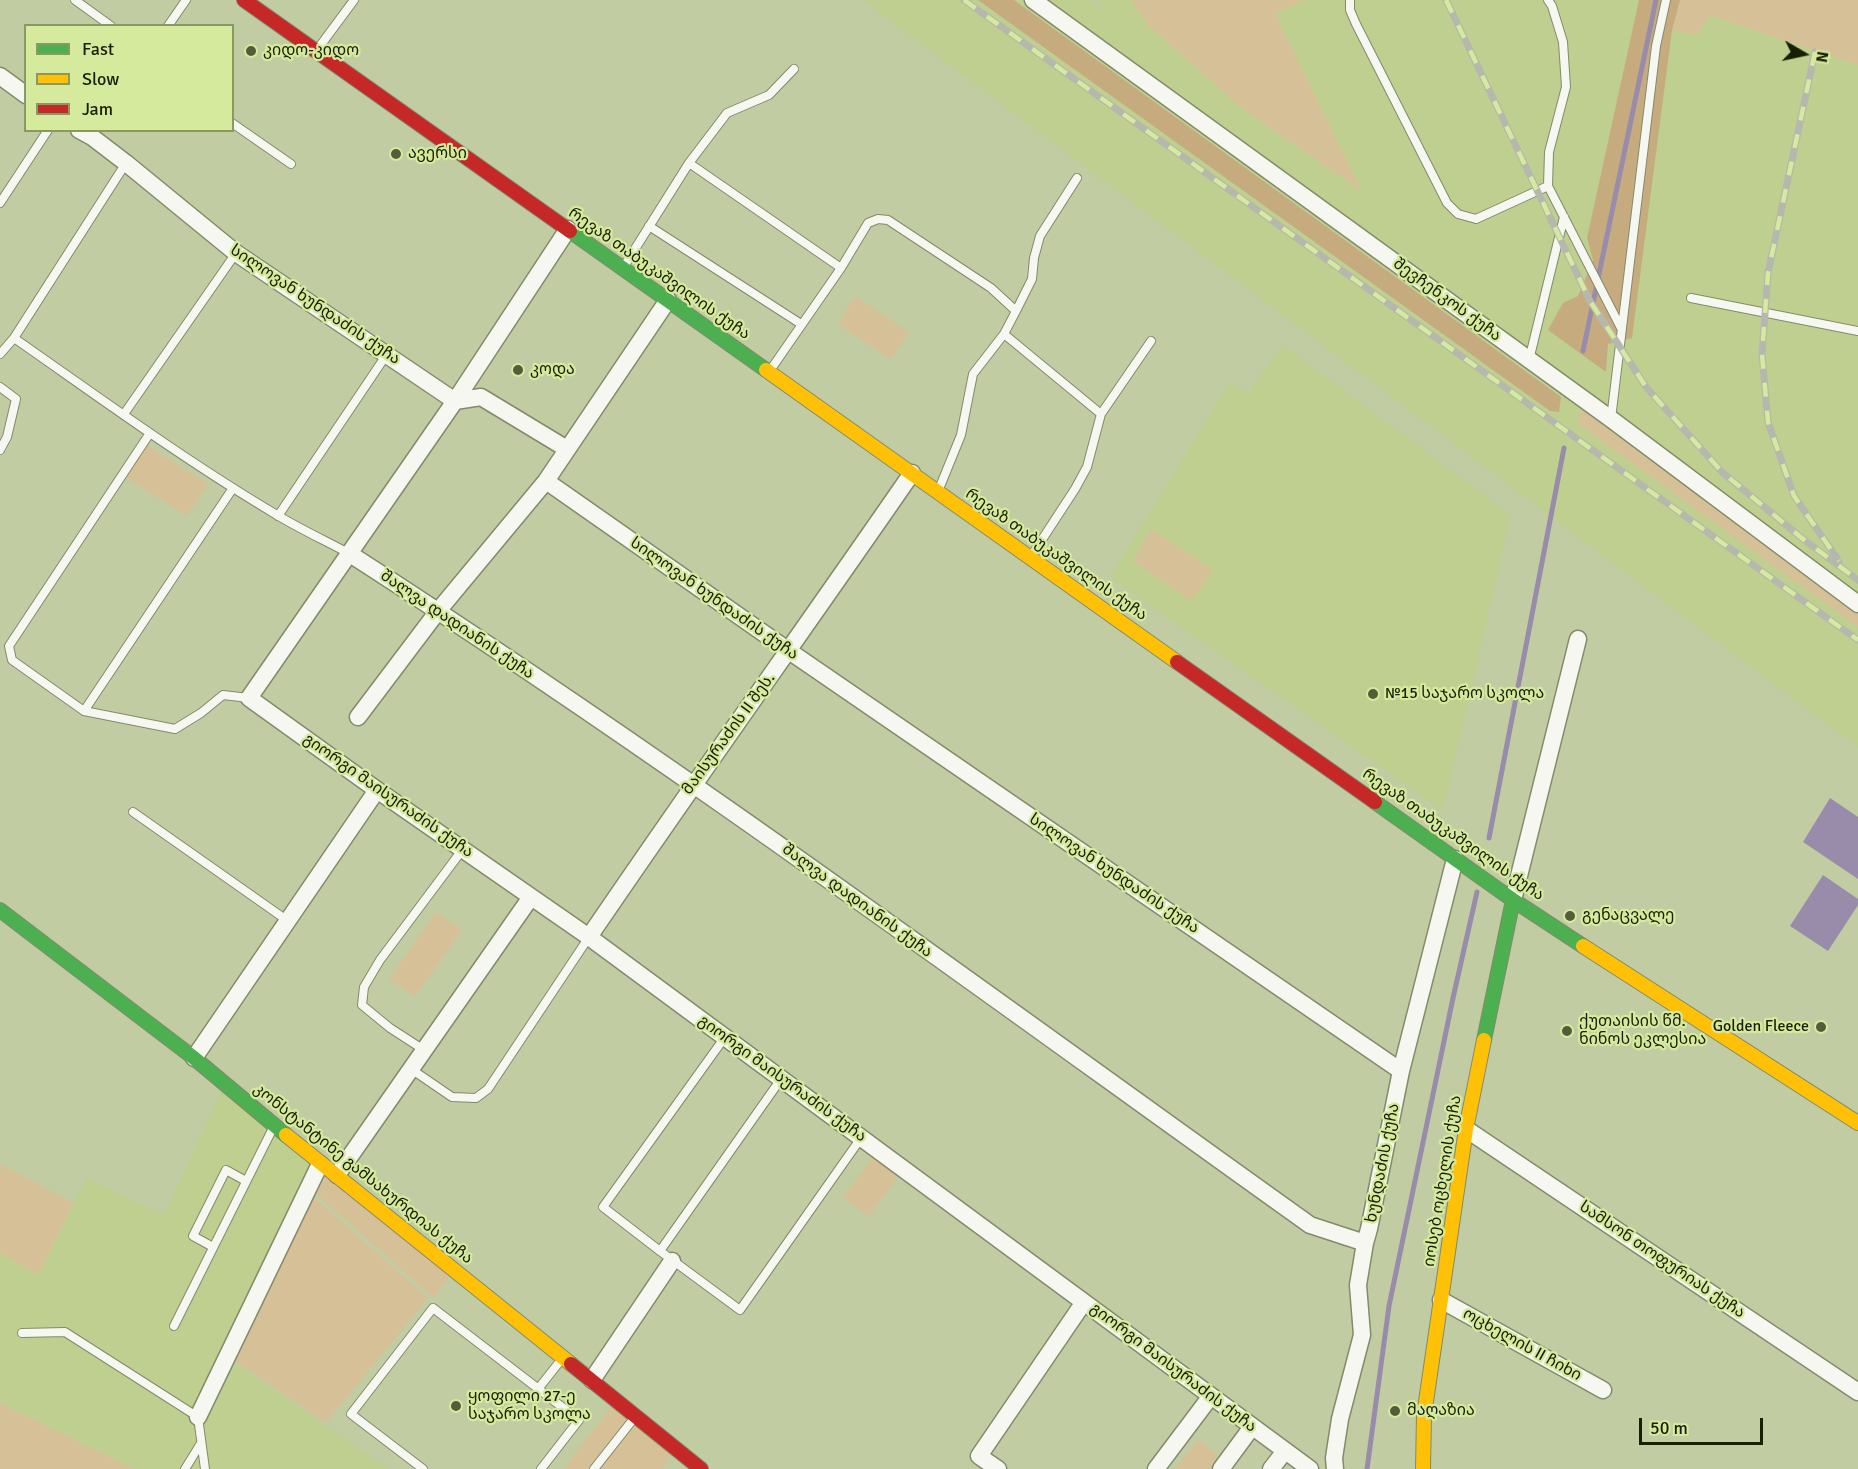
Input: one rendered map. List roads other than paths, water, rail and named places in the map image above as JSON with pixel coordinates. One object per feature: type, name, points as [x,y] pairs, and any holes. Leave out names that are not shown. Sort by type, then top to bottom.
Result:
[{"type":"main road","name":"რევაზ თაბუკაშვილის ქუჩა","points":[[244,0],[1455,859],[1514,900],[1858,1123]]},
{"type":"main road","name":"იოსებ ოცხელის ქუჩა","points":[[1423,1469],[1424,1415],[1466,1129],[1514,900]]},
{"type":"main road","name":"კონსტანტინე გამსახურდიას ქუჩა","points":[[0,910],[194,1058],[320,1164],[337,1175],[701,1469]]},
{"type":"street","name":"შევჩენკოს ქუჩა","points":[[1033,0],[1611,419],[1858,604]]},
{"type":"street","points":[[0,76],[24,94]]},
{"type":"street","name":"სილოვან ხუნდაძის ქუჩა","points":[[89,133],[236,253],[455,401]]},
{"type":"street","points":[[249,698],[455,401],[568,229]]},
{"type":"street","points":[[358,717],[438,611],[546,481],[668,300]]},
{"type":"street","points":[[455,401],[480,397],[567,449]]},
{"type":"street","name":"მაისურაძის II შეს.","points":[[589,937],[693,784],[789,651],[912,473]]},
{"type":"street","name":"სილოვან ხუნდაძის ქუჩა","points":[[546,481],[789,651],[1401,1071]]},
{"type":"street","name":"შალვა დადიანის ქუჩა","points":[[350,554],[693,784],[1310,1225],[1365,1243]]},
{"type":"street","points":[[1514,900],[1578,639]]},
{"type":"street","name":"გიორგი მაისურაძის ქუჩა","points":[[249,698],[589,937],[1310,1469]]},
{"type":"street","points":[[194,1058],[377,790]]},
{"type":"street","name":"ხუნდაძის ქუჩა","points":[[1335,1469],[1334,1458],[1340,1419],[1362,1335],[1358,1285],[1365,1243],[1370,1229],[1401,1071],[1455,859]]},
{"type":"street","points":[[337,1175],[531,897]]},
{"type":"street","name":"სამსონ თოფურიას ქუჩა","points":[[1466,1129],[1858,1392]]},
{"type":"street","points":[[198,1417],[320,1164]]},
{"type":"street","points":[[592,1380],[666,1256]]},
{"type":"street","name":"ოცხელის II ჩიხი","points":[[1441,1299],[1603,1390]]},
{"type":"street","points":[[998,1469],[978,1456],[1084,1302]]},
{"type":"street","points":[[1156,1469],[1211,1396]]},
{"type":"street","points":[[1221,1469],[1252,1427]]},
{"type":"street","points":[[1271,1469],[1285,1451]]},
{"type":"lane","points":[[75,0],[108,24]]},
{"type":"lane","points":[[169,24],[186,0]]},
{"type":"lane","points":[[316,51],[354,0]]},
{"type":"lane","points":[[1350,0],[1350,10],[1367,45],[1447,203],[1458,214],[1476,219],[1548,186]]},
{"type":"lane","points":[[1548,0],[1563,42],[1566,87],[1549,153],[1548,186],[1622,329]]},
{"type":"lane","points":[[1611,419],[1656,46],[1666,0]]},
{"type":"lane","points":[[622,268],[689,163],[727,113],[769,95],[794,69]]},
{"type":"lane","points":[[234,124],[291,164]]},
{"type":"lane","points":[[0,204],[47,132]]},
{"type":"lane","points":[[0,354],[14,338],[126,163]]},
{"type":"lane","points":[[689,163],[841,268]]},
{"type":"lane","points":[[938,492],[962,435],[973,374],[1004,334],[1032,279],[1034,258],[1040,236],[1077,178]]},
{"type":"lane","points":[[1529,360],[1564,217]]},
{"type":"lane","points":[[769,372],[841,268],[868,223],[878,219],[888,220],[991,288],[1016,311]]},
{"type":"lane","points":[[649,226],[801,324]]},
{"type":"lane","points":[[124,414],[236,253]]},
{"type":"lane","points":[[1691,298],[1858,331]]},
{"type":"lane","points":[[1004,334],[1101,414]]},
{"type":"lane","points":[[14,338],[233,488],[278,516],[350,554]]},
{"type":"lane","points":[[1031,557],[1087,467],[1101,414],[1151,341]]},
{"type":"lane","points":[[278,516],[387,354]]},
{"type":"lane","points":[[0,387],[16,399],[7,437],[0,450]]},
{"type":"lane","points":[[150,433],[9,646],[12,660],[84,711],[175,729],[201,713],[223,695],[249,698]]},
{"type":"lane","points":[[84,711],[233,488]]},
{"type":"lane","points":[[133,812],[288,921]]},
{"type":"lane","points":[[424,1050],[390,1028],[362,1005],[364,987],[380,960],[463,849]]},
{"type":"lane","points":[[411,1069],[452,1097],[476,1098],[488,1089],[589,937]]},
{"type":"lane","points":[[725,1037],[603,1208],[666,1256],[740,1310],[861,1137]]},
{"type":"lane","points":[[666,1256],[781,1079]]},
{"type":"lane","points":[[174,1326],[274,1125]]},
{"type":"lane","points":[[213,1247],[193,1236],[226,1170],[246,1181]]},
{"type":"lane","points":[[423,1469],[351,1414],[433,1308],[579,1420],[541,1469]]},
{"type":"lane","points":[[22,1333],[65,1332],[198,1417],[205,1469]]},
{"type":"lane","points":[[538,1389],[563,1357]]},
{"type":"lane","points":[[594,1469],[636,1417]]},
{"type":"lane","points":[[185,1469],[202,1442]]},
{"type":"waterway","points":[[1583,351],[1656,0]]},
{"type":"waterway","points":[[1489,838],[1564,448]]},
{"type":"waterway","points":[[1367,1469],[1389,1306],[1477,892]]},
{"type":"railway","points":[[964,0],[1858,640]]},
{"type":"railway","points":[[1446,0],[1590,301],[1646,387],[1722,472],[1803,539],[1858,580]]},
{"type":"railway","points":[[1815,52],[1768,273],[1762,354],[1768,422],[1794,496],[1839,561]]},
{"type":"place","name":"კიდო-კიდო","points":[[251,51]]},
{"type":"place","name":"ავერსი","points":[[396,154]]},
{"type":"place","name":"კოდა","points":[[518,370]]},
{"type":"place","name":"№15 საჯარო სკოლა","points":[[1373,694]]},
{"type":"place","name":"გენაცვალე","points":[[1570,916]]},
{"type":"place","name":"Golden Fleece","points":[[1821,1027]]},
{"type":"place","name":"ქუთაისის წმ. ნინოს ეკლესია","points":[[1567,1031]]},
{"type":"place","name":"ყოფილი 27-ე საჯარო სკოლა","points":[[456,1406]]},
{"type":"place","name":"მაღაზია","points":[[1395,1411]]}]
